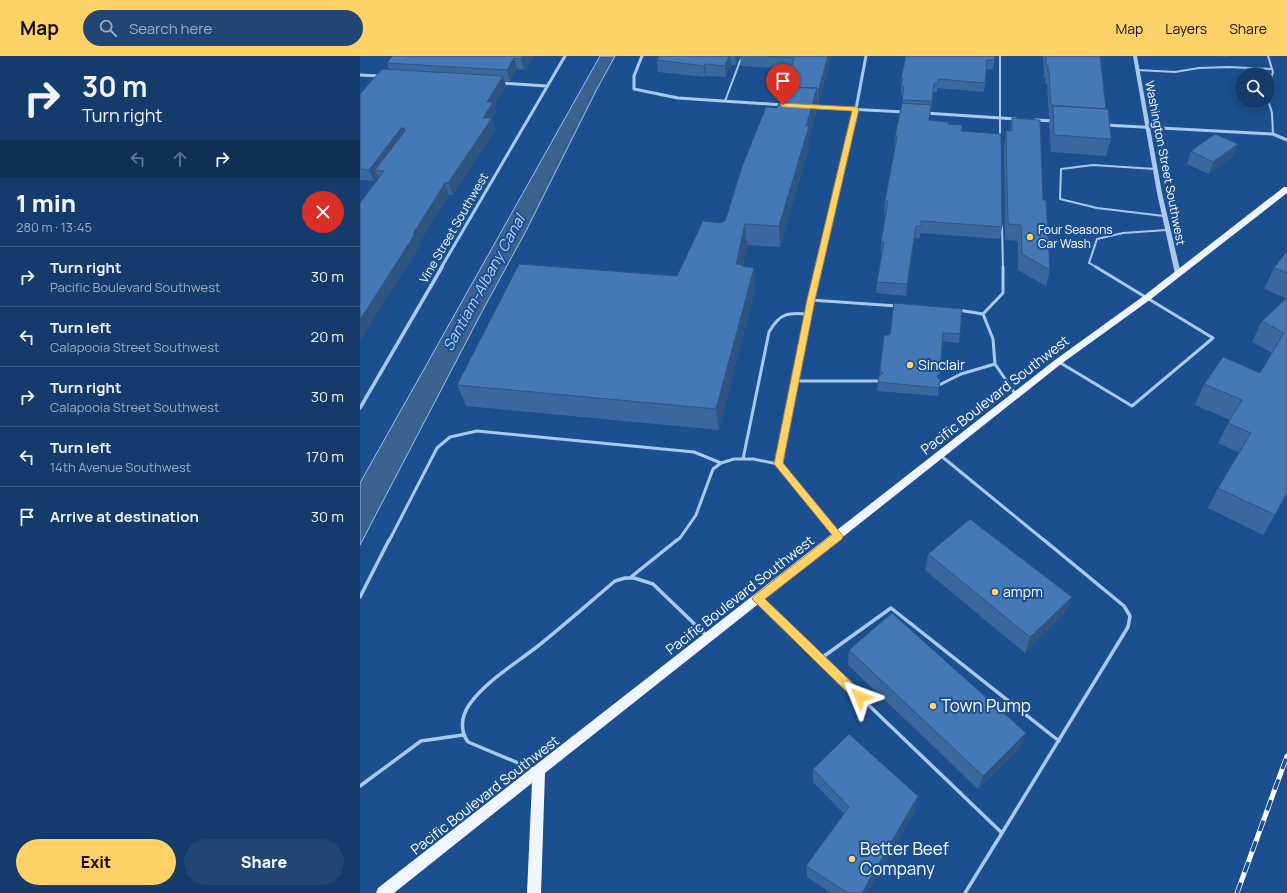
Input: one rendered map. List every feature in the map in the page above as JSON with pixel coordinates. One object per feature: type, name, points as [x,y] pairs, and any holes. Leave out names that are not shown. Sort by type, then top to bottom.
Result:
[{"type":"main road","name":"Pacific Boulevard Southwest","points":[[383,893],[1058,362],[1148,297],[1287,189]]},
{"type":"main road","points":[[534,893],[539,771]]},
{"type":"street","name":"Vine Street Southwest","points":[[360,408],[565,56]]},
{"type":"street","points":[[642,56],[634,76],[634,89],[678,98],[787,105]]},
{"type":"street","points":[[838,536],[778,464],[811,300],[856,109],[866,56]]},
{"type":"street","name":"Washington Street Southwest","points":[[1135,56],[1146,127],[1167,230],[1178,274]]},
{"type":"street","points":[[360,75],[383,76]]},
{"type":"street","points":[[492,83],[547,86]]},
{"type":"street","points":[[810,106],[909,112]]},
{"type":"street","points":[[924,113],[1023,119]]},
{"type":"street","points":[[1031,120],[1061,122]]},
{"type":"street","points":[[1100,124],[1273,134],[1287,140]]},
{"type":"lane","points":[[725,101],[742,56]]},
{"type":"lane","points":[[1000,56],[1000,142]]},
{"type":"lane","points":[[1268,56],[1272,68]]},
{"type":"lane","points":[[1137,70],[1175,72],[1199,68],[1250,68]]},
{"type":"lane","points":[[1270,108],[1273,134]]},
{"type":"lane","points":[[1155,169],[1093,165],[1061,169],[1060,199],[1097,208],[1164,216]]},
{"type":"lane","points":[[983,314],[1003,293],[1002,221]]},
{"type":"lane","points":[[1058,362],[1132,406],[1213,338],[1148,297],[1089,263],[1097,239],[1123,233],[1167,230]]},
{"type":"lane","points":[[811,300],[902,306]]},
{"type":"lane","points":[[955,310],[983,314]]},
{"type":"lane","points":[[743,459],[769,332],[778,317],[785,314],[808,314]]},
{"type":"lane","points":[[983,314],[993,339],[995,364],[1016,396]]},
{"type":"lane","points":[[939,385],[962,374],[995,364]]},
{"type":"lane","points":[[795,382],[879,381]]},
{"type":"lane","points":[[360,597],[437,448],[450,437],[477,431],[694,452],[721,463]]},
{"type":"lane","points":[[940,455],[1124,606],[1130,616],[1128,627],[965,893]]},
{"type":"lane","points":[[631,577],[680,538],[696,515],[713,469],[721,463],[734,459],[752,459],[778,464]]},
{"type":"lane","points":[[539,771],[468,742],[462,735],[462,724],[468,707],[485,686],[540,644],[615,581],[623,577],[631,577],[653,584],[708,638]]},
{"type":"lane","points":[[758,599],[1002,833]]},
{"type":"lane","points":[[820,659],[891,608],[1059,741]]},
{"type":"lane","points":[[360,786],[421,741],[462,735]]},
{"type":"water","name":"Santiam-Albany Canal","points":[[600,56],[615,56],[526,231],[360,545],[360,483]]},
{"type":"building","points":[[392,56],[523,56],[521,59],[514,58],[507,70],[387,63]]},
{"type":"building","points":[[659,56],[729,56],[725,66],[705,64],[704,66],[657,60]]},
{"type":"building","points":[[767,56],[828,56],[818,92],[817,88],[788,87],[792,75],[789,75],[794,58]]},
{"type":"building","points":[[906,56],[995,56],[994,60],[987,60],[985,83],[938,79],[938,83],[934,83],[932,101],[902,100],[904,86],[901,86],[903,78],[901,78]]},
{"type":"building","points":[[1046,56],[1100,56],[1106,109],[1051,105],[1049,72],[1048,66],[1046,66]]},
{"type":"building","points":[[382,69],[503,76],[487,102],[493,102],[483,118],[492,118],[448,183],[445,183],[413,234],[415,234],[360,320],[360,203],[384,171],[375,170],[405,131],[404,128],[401,128],[369,170],[360,169],[360,93]]},
{"type":"building","points":[[785,87],[817,88],[806,126],[809,126],[779,226],[745,224],[736,264],[754,268],[716,409],[457,385],[519,264],[677,276],[703,221],[722,223],[725,221],[743,164],[766,107],[777,108]]},
{"type":"building","points":[[902,103],[931,105],[929,120],[962,125],[961,131],[1001,134],[1002,227],[921,221],[921,226],[916,226],[907,284],[877,282],[884,242],[881,242],[888,201],[885,201],[897,136],[895,136]]},
{"type":"building","points":[[1053,106],[1108,109],[1111,139],[1054,135]]},
{"type":"building","points":[[1012,118],[1040,120],[1043,200],[1046,200],[1050,270],[1022,254],[1021,225],[1008,224],[1006,131],[1012,131]]},
{"type":"building","points":[[1215,134],[1238,144],[1213,162],[1191,151]]},
{"type":"building","points":[[1287,251],[1287,273],[1274,268]]},
{"type":"building","points":[[1287,298],[1287,493],[1275,515],[1218,488],[1251,433],[1228,423],[1242,400],[1204,384],[1223,357],[1260,373],[1284,333],[1262,321]]},
{"type":"building","points":[[894,303],[962,309],[960,334],[943,333],[940,373],[937,377],[940,380],[939,388],[878,382],[879,376],[883,373],[880,370],[884,335],[890,335]]},
{"type":"building","name":"ampm","points":[[970,519],[1072,597],[1030,637],[928,554]]},
{"type":"building","name":"Town Pump","points":[[892,613],[1026,733],[983,776],[849,650]]},
{"type":"building","points":[[849,734],[918,796],[862,893],[848,893],[806,866],[849,807],[813,769]]},
{"type":"railway","points":[[1237,893],[1287,756]]},
{"type":"place","name":"Four Seasons Car Wash","points":[[1030,237]]},
{"type":"place","name":"Sinclair","points":[[910,365]]},
{"type":"place","name":"ampm","points":[[995,592]]},
{"type":"place","name":"Town Pump","points":[[933,706]]},
{"type":"place","name":"Better Beef Company","points":[[852,859]]},
{"type":"route","points":[[783,105],[856,109],[811,300],[778,464],[838,536],[758,599],[860,697]]}]
